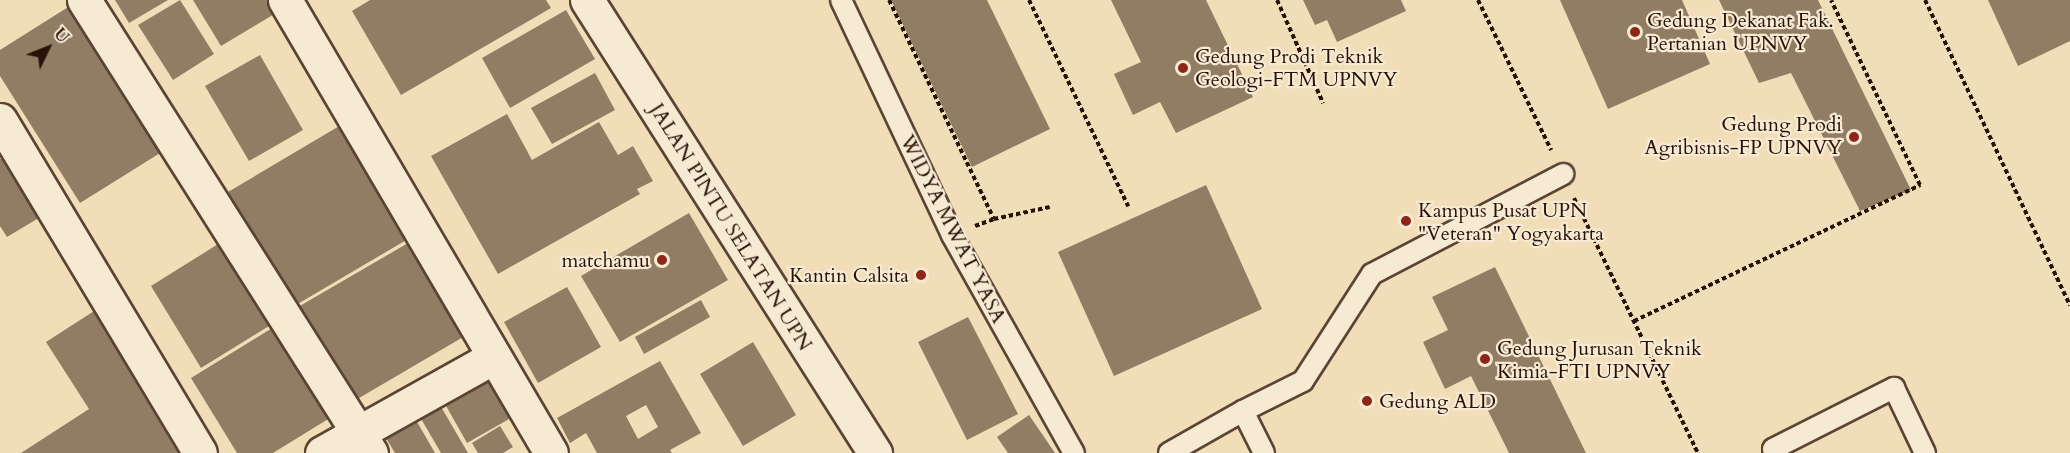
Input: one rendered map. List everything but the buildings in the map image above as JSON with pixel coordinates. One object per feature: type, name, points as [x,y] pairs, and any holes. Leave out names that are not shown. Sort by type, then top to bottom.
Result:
[{"type":"street","points":[[84,0],[364,442]]},
{"type":"street","points":[[285,0],[492,358],[550,453]]},
{"type":"street","name":"JALAN PINTU SELATAN UPN","points":[[595,3],[875,453]]},
{"type":"street","points":[[0,120],[200,453]]},
{"type":"street","points":[[322,453],[364,442],[492,358]]},
{"type":"lane","name":"WIDYA MWAT YASA","points":[[841,0],[952,235],[1074,453]]},
{"type":"lane","points":[[1168,453],[1303,381],[1372,274],[1563,174]]},
{"type":"lane","points":[[1775,453],[1773,449],[1894,388],[1925,453]]},
{"type":"lane","points":[[1243,411],[1264,453]]},
{"type":"path","points":[[889,0],[994,219],[1050,207]]},
{"type":"path","points":[[1029,0],[1128,206]]},
{"type":"path","points":[[1277,0],[1323,103]]},
{"type":"path","points":[[1478,0],[1698,453]]},
{"type":"path","points":[[1634,321],[1920,185],[1831,0]]},
{"type":"path","points":[[1925,0],[2070,305]]},
{"type":"place","name":"Gedung Dekanat Fak. Pertanian UPNVY","points":[[1635,32]]},
{"type":"place","name":"Gedung Prodi Teknik Geologi-FTM UPNVY","points":[[1183,68]]},
{"type":"place","name":"Gedung Prodi Agribisnis-FP UPNVY","points":[[1854,137]]},
{"type":"place","name":"Kampus Pusat UPN \"Veteran\" Yogyakarta","points":[[1406,221]]},
{"type":"place","name":"matchamu","points":[[662,260]]},
{"type":"place","name":"Kantin Calsita","points":[[921,275]]},
{"type":"place","name":"Gedung Jurusan Teknik Kimia-FTI UPNVY","points":[[1485,359]]},
{"type":"place","name":"Gedung ALD","points":[[1367,401]]}]
